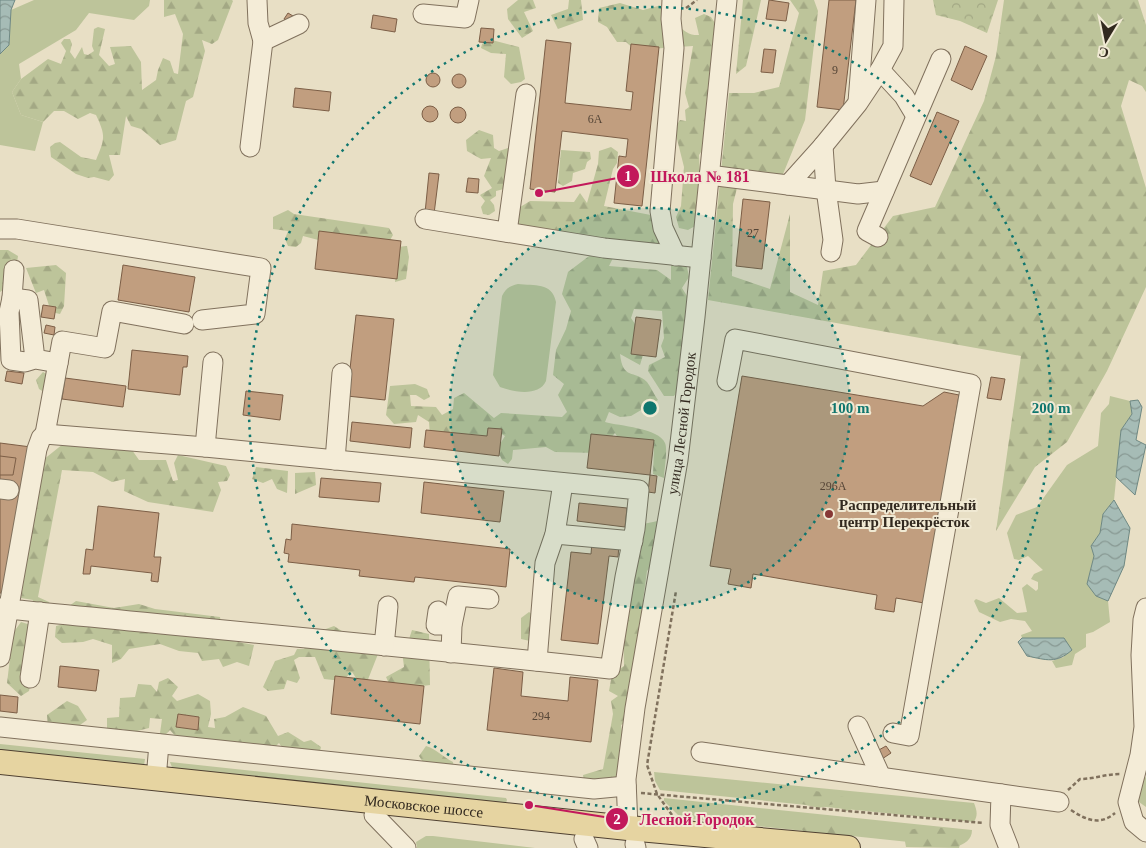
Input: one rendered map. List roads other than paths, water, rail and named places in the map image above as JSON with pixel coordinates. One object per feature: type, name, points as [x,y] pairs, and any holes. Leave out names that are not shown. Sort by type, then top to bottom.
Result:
[{"type":"main road","name":"Московское шоссе","points":[[0,762],[156,779],[688,848]]},
{"type":"main road","name":"Московское шоссе","points":[[0,778],[374,815],[586,844],[633,840],[848,848]]},
{"type":"street","points":[[250,147],[263,41],[258,23],[257,0]]},
{"type":"street","points":[[423,14],[466,18],[469,0]]},
{"type":"street","points":[[672,0],[671,19],[674,48],[660,211],[663,228],[676,256]]},
{"type":"street","name":"улица Лесной Городок","points":[[633,840],[626,786],[637,699],[678,460],[695,317],[727,0]]},
{"type":"street","points":[[858,103],[866,0]]},
{"type":"street","points":[[788,185],[858,103],[880,70],[893,46],[894,0]]},
{"type":"street","points":[[263,41],[299,24]]},
{"type":"street","points":[[878,237],[867,231],[940,59]]},
{"type":"street","points":[[880,70],[904,96],[916,116]]},
{"type":"street","points":[[507,232],[526,94]]},
{"type":"street","points":[[823,146],[826,189],[833,240],[831,252]]},
{"type":"street","points":[[709,175],[858,194],[884,191]]},
{"type":"street","points":[[425,219],[604,248],[700,258]]},
{"type":"street","points":[[0,229],[16,229],[261,268],[255,314],[202,320]]},
{"type":"street","points":[[14,270],[12,298],[8,312],[11,360],[25,362],[35,359],[58,363]]},
{"type":"street","points":[[0,657],[4,609],[37,449],[41,438],[45,434],[62,341],[105,348],[112,310],[184,324]]},
{"type":"street","points":[[728,381],[735,339],[971,384],[909,736],[893,733]]},
{"type":"street","points":[[204,447],[213,362]]},
{"type":"street","points":[[335,460],[342,373]]},
{"type":"street","points":[[4,609],[610,669],[625,577],[633,541],[640,490],[204,447],[45,434]]},
{"type":"street","points":[[537,661],[545,563],[555,534],[563,483]]},
{"type":"street","points":[[555,534],[633,541]]},
{"type":"street","points":[[451,653],[452,625],[458,596],[489,599]]},
{"type":"street","points":[[384,646],[388,606]]},
{"type":"street","points":[[1146,608],[1143,620],[1141,655],[1144,727],[1128,802],[1134,822],[1146,832]]},
{"type":"street","points":[[438,611],[436,625],[452,625]]},
{"type":"street","points":[[30,678],[40,612]]},
{"type":"street","points":[[0,726],[594,790],[626,786]]},
{"type":"street","points":[[858,726],[881,777]]},
{"type":"street","points":[[156,779],[158,744]]},
{"type":"street","points":[[701,752],[1001,794],[1064,800]]},
{"type":"street","points":[[1001,794],[1000,824],[1009,848]]},
{"type":"street","points":[[374,815],[406,848]]},
{"type":"water","points":[[0,0],[15,0],[11,10],[9,45],[0,54]]},
{"type":"water","points":[[1138,400],[1142,407],[1136,440],[1146,445],[1135,495],[1116,477],[1121,430],[1132,414],[1130,401]]},
{"type":"water","points":[[1114,500],[1130,528],[1124,566],[1108,601],[1096,596],[1087,584],[1094,556],[1091,546],[1100,533],[1103,514]]},
{"type":"water","points":[[1022,638],[1064,638],[1072,650],[1061,657],[1051,660],[1027,656],[1018,642]]},
{"type":"place","name":"Школа № 181","points":[[539,193]]},
{"type":"place","name":"Распределительный центр Перекрёсток","points":[[829,514]]},
{"type":"place","name":"Лесной Городок","points":[[529,805]]}]
